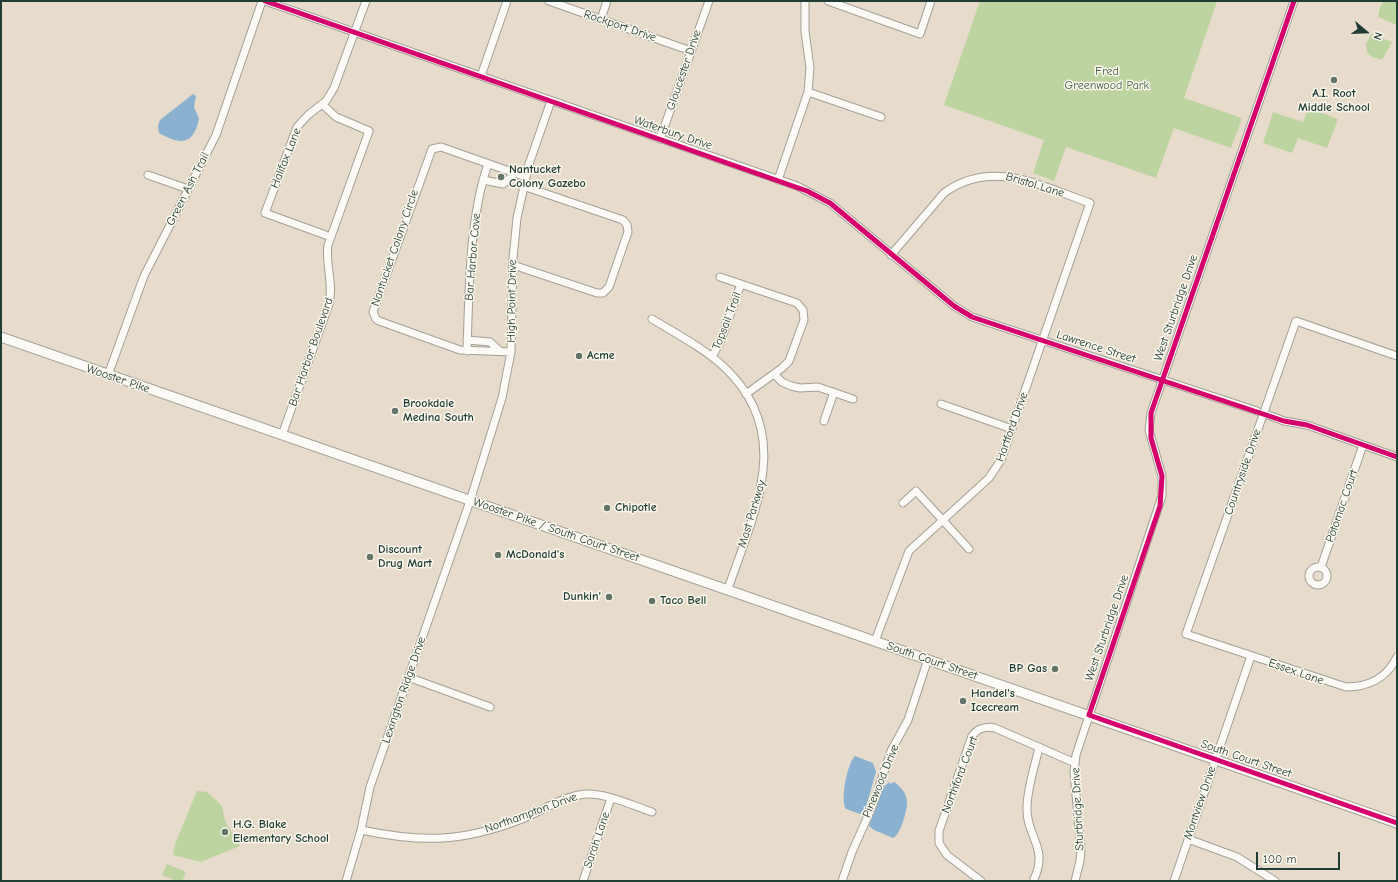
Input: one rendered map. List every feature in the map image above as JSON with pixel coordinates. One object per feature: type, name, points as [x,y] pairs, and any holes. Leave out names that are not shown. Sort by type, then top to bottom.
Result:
[{"type":"main road","name":"Wooster Pike","points":[[1,338],[236,420]]},
{"type":"main road","name":"Wooster Pike / South Court Street","points":[[236,420],[875,641]]},
{"type":"main road","name":"South Court Street","points":[[875,641],[1215,758],[1397,823]]},
{"type":"street","name":"Green Ash Trail","points":[[108,375],[142,282],[216,135],[262,1]]},
{"type":"street","name":"Waterbury Drive","points":[[265,1],[807,190],[830,203],[963,313],[1042,340]]},
{"type":"street","name":"Halifax Lane","points":[[331,237],[265,213],[297,127],[308,115],[322,104],[334,88],[366,1]]},
{"type":"street","points":[[481,76],[507,1]]},
{"type":"street","name":"Rockport Drive","points":[[549,1],[691,51]]},
{"type":"street","points":[[601,19],[607,1]]},
{"type":"street","name":"Gloucester Drive","points":[[660,139],[709,1]]},
{"type":"street","points":[[778,180],[808,92],[810,68],[805,31],[805,1]]},
{"type":"street","points":[[828,1],[920,34],[931,1]]},
{"type":"street","name":"West Sturbridge Drive","points":[[1089,715],[1160,506],[1162,476],[1150,438],[1149,420],[1294,1]]},
{"type":"street","points":[[808,92],[881,117]]},
{"type":"street","name":"High Point Drive","points":[[470,501],[495,424],[511,352],[513,265],[517,218],[523,186],[551,101]]},
{"type":"street","name":"Bar Harbor Boulevard","points":[[282,436],[331,296],[331,278],[327,253],[331,237],[369,131],[343,121],[322,104]]},
{"type":"street","name":"Nantucket Colony Circle","points":[[511,352],[467,351],[379,321],[376,319],[373,312],[429,152],[434,147],[441,147],[526,177]]},
{"type":"street","name":"Bar Harbor Cove","points":[[467,351],[473,243],[483,180],[488,164]]},
{"type":"street","points":[[483,180],[504,184],[516,173]]},
{"type":"street","points":[[148,175],[188,189]]},
{"type":"street","name":"Bristol Lane","points":[[891,255],[944,193],[957,184],[972,178],[993,175],[1015,178],[1090,203]]},
{"type":"street","points":[[513,265],[597,293],[603,293],[608,289],[628,232],[627,225],[623,220],[523,186]]},
{"type":"street","name":"Hartford Drive","points":[[875,641],[905,558],[915,544],[997,468],[1012,429],[1090,203]]},
{"type":"street","points":[[720,277],[797,303],[804,310],[804,320],[791,357],[786,365],[746,394]]},
{"type":"street","name":"Topsail Trail","points":[[712,357],[721,340],[741,284]]},
{"type":"street","name":"Mast Parkway","points":[[652,319],[712,357],[732,376],[746,394],[761,429],[764,446],[764,471],[758,500],[728,589]]},
{"type":"street","name":"Countryside Drive","points":[[1186,634],[1261,413],[1296,321],[1397,356]]},
{"type":"street","name":"Nantucket Colony Circle","points":[[467,340],[490,342],[500,351]]},
{"type":"street","name":"Lawrence Street","points":[[1042,340],[1284,421],[1307,425],[1397,457]]},
{"type":"street","points":[[774,374],[782,382],[791,386],[800,388],[818,387],[853,399]]},
{"type":"street","points":[[824,421],[834,392]]},
{"type":"street","points":[[941,404],[1012,429]]},
{"type":"street","name":"Potomac Court","points":[[1321,567],[1363,445]]},
{"type":"street","points":[[903,503],[916,491],[969,549]]},
{"type":"street","name":"Lexington Ridge Drive","points":[[346,881],[361,830],[370,787],[470,501]]},
{"type":"street","name":"Essex Lane","points":[[1186,634],[1346,687],[1364,686],[1380,678],[1392,666],[1397,657]]},
{"type":"street","name":"Montview Drive","points":[[1174,881],[1250,656]]},
{"type":"street","name":"Pinewood Drive","points":[[842,881],[852,852],[872,807],[891,751],[908,720],[928,659]]},
{"type":"street","points":[[408,677],[490,707]]},
{"type":"street","name":"Sturbridge Drive","points":[[1075,881],[1081,851],[1075,763],[1078,745],[1089,715]]},
{"type":"street","name":"Northford Court","points":[[981,881],[947,855],[939,843],[939,830],[972,736],[980,729],[990,727],[1075,763]]},
{"type":"street","points":[[1035,880],[1038,867],[1039,850],[1037,842],[1030,830],[1027,807],[1039,747]]},
{"type":"street","name":"Northampton Drive","points":[[361,830],[396,837],[452,838],[492,830],[576,796],[593,794],[611,798],[652,812]]},
{"type":"street","name":"Sarah Lane","points":[[583,881],[611,798]]},
{"type":"street","points":[[1188,839],[1237,857],[1274,881]]},
{"type":"green space","name":"Fred Greenwood Park","points":[[980,1],[1217,1],[1184,98],[1242,118],[1231,148],[1174,128],[1156,178],[1066,147],[1054,181],[1033,173],[1044,140],[944,105]]},
{"type":"green space","points":[[1384,1],[1397,1],[1397,25],[1378,17],[1380,7]]},
{"type":"green space","points":[[1371,34],[1392,42],[1382,60],[1372,57],[1367,52],[1366,44]]},
{"type":"green space","points":[[1308,108],[1338,119],[1327,148],[1298,138],[1292,153],[1263,143],[1273,112],[1303,122]]},
{"type":"green space","points":[[197,791],[207,792],[222,806],[225,821],[240,846],[201,862],[173,855],[175,844]]},
{"type":"green space","points":[[167,864],[186,872],[182,881],[176,881],[162,875]]},
{"type":"water","points":[[193,94],[196,96],[194,107],[199,119],[193,135],[189,139],[179,141],[159,133],[158,126],[160,120]]},
{"type":"water","points":[[855,756],[873,763],[876,772],[866,807],[860,814],[846,809],[844,804],[845,782],[849,766]]},
{"type":"water","points":[[889,782],[890,784],[894,782],[900,787],[904,792],[907,801],[903,822],[896,836],[893,838],[874,830],[869,826],[883,788]]},
{"type":"cycle path","points":[[265,1],[807,191],[830,203],[954,306],[972,317],[1284,421],[1307,425],[1397,457]]},
{"type":"cycle path","points":[[1294,1],[1151,413],[1151,438],[1162,476],[1160,506],[1089,715],[1397,823]]},
{"type":"place","name":"A.I. Root Middle School","points":[[1334,80]]},
{"type":"place","name":"Nantucket Colony Gazebo","points":[[501,177]]},
{"type":"place","name":"Acme","points":[[579,356]]},
{"type":"place","name":"Brookdale Medina South","points":[[395,411]]},
{"type":"place","name":"Chipotle","points":[[607,508]]},
{"type":"place","name":"McDonald's","points":[[498,555]]},
{"type":"place","name":"Discount Drug Mart","points":[[370,557]]},
{"type":"place","name":"Dunkin'","points":[[609,597]]},
{"type":"place","name":"Taco Bell","points":[[652,601]]},
{"type":"place","name":"BP Gas","points":[[1055,669]]},
{"type":"place","name":"Handel's Icecream","points":[[963,701]]},
{"type":"place","name":"H.G. Blake Elementary School","points":[[225,832]]}]
